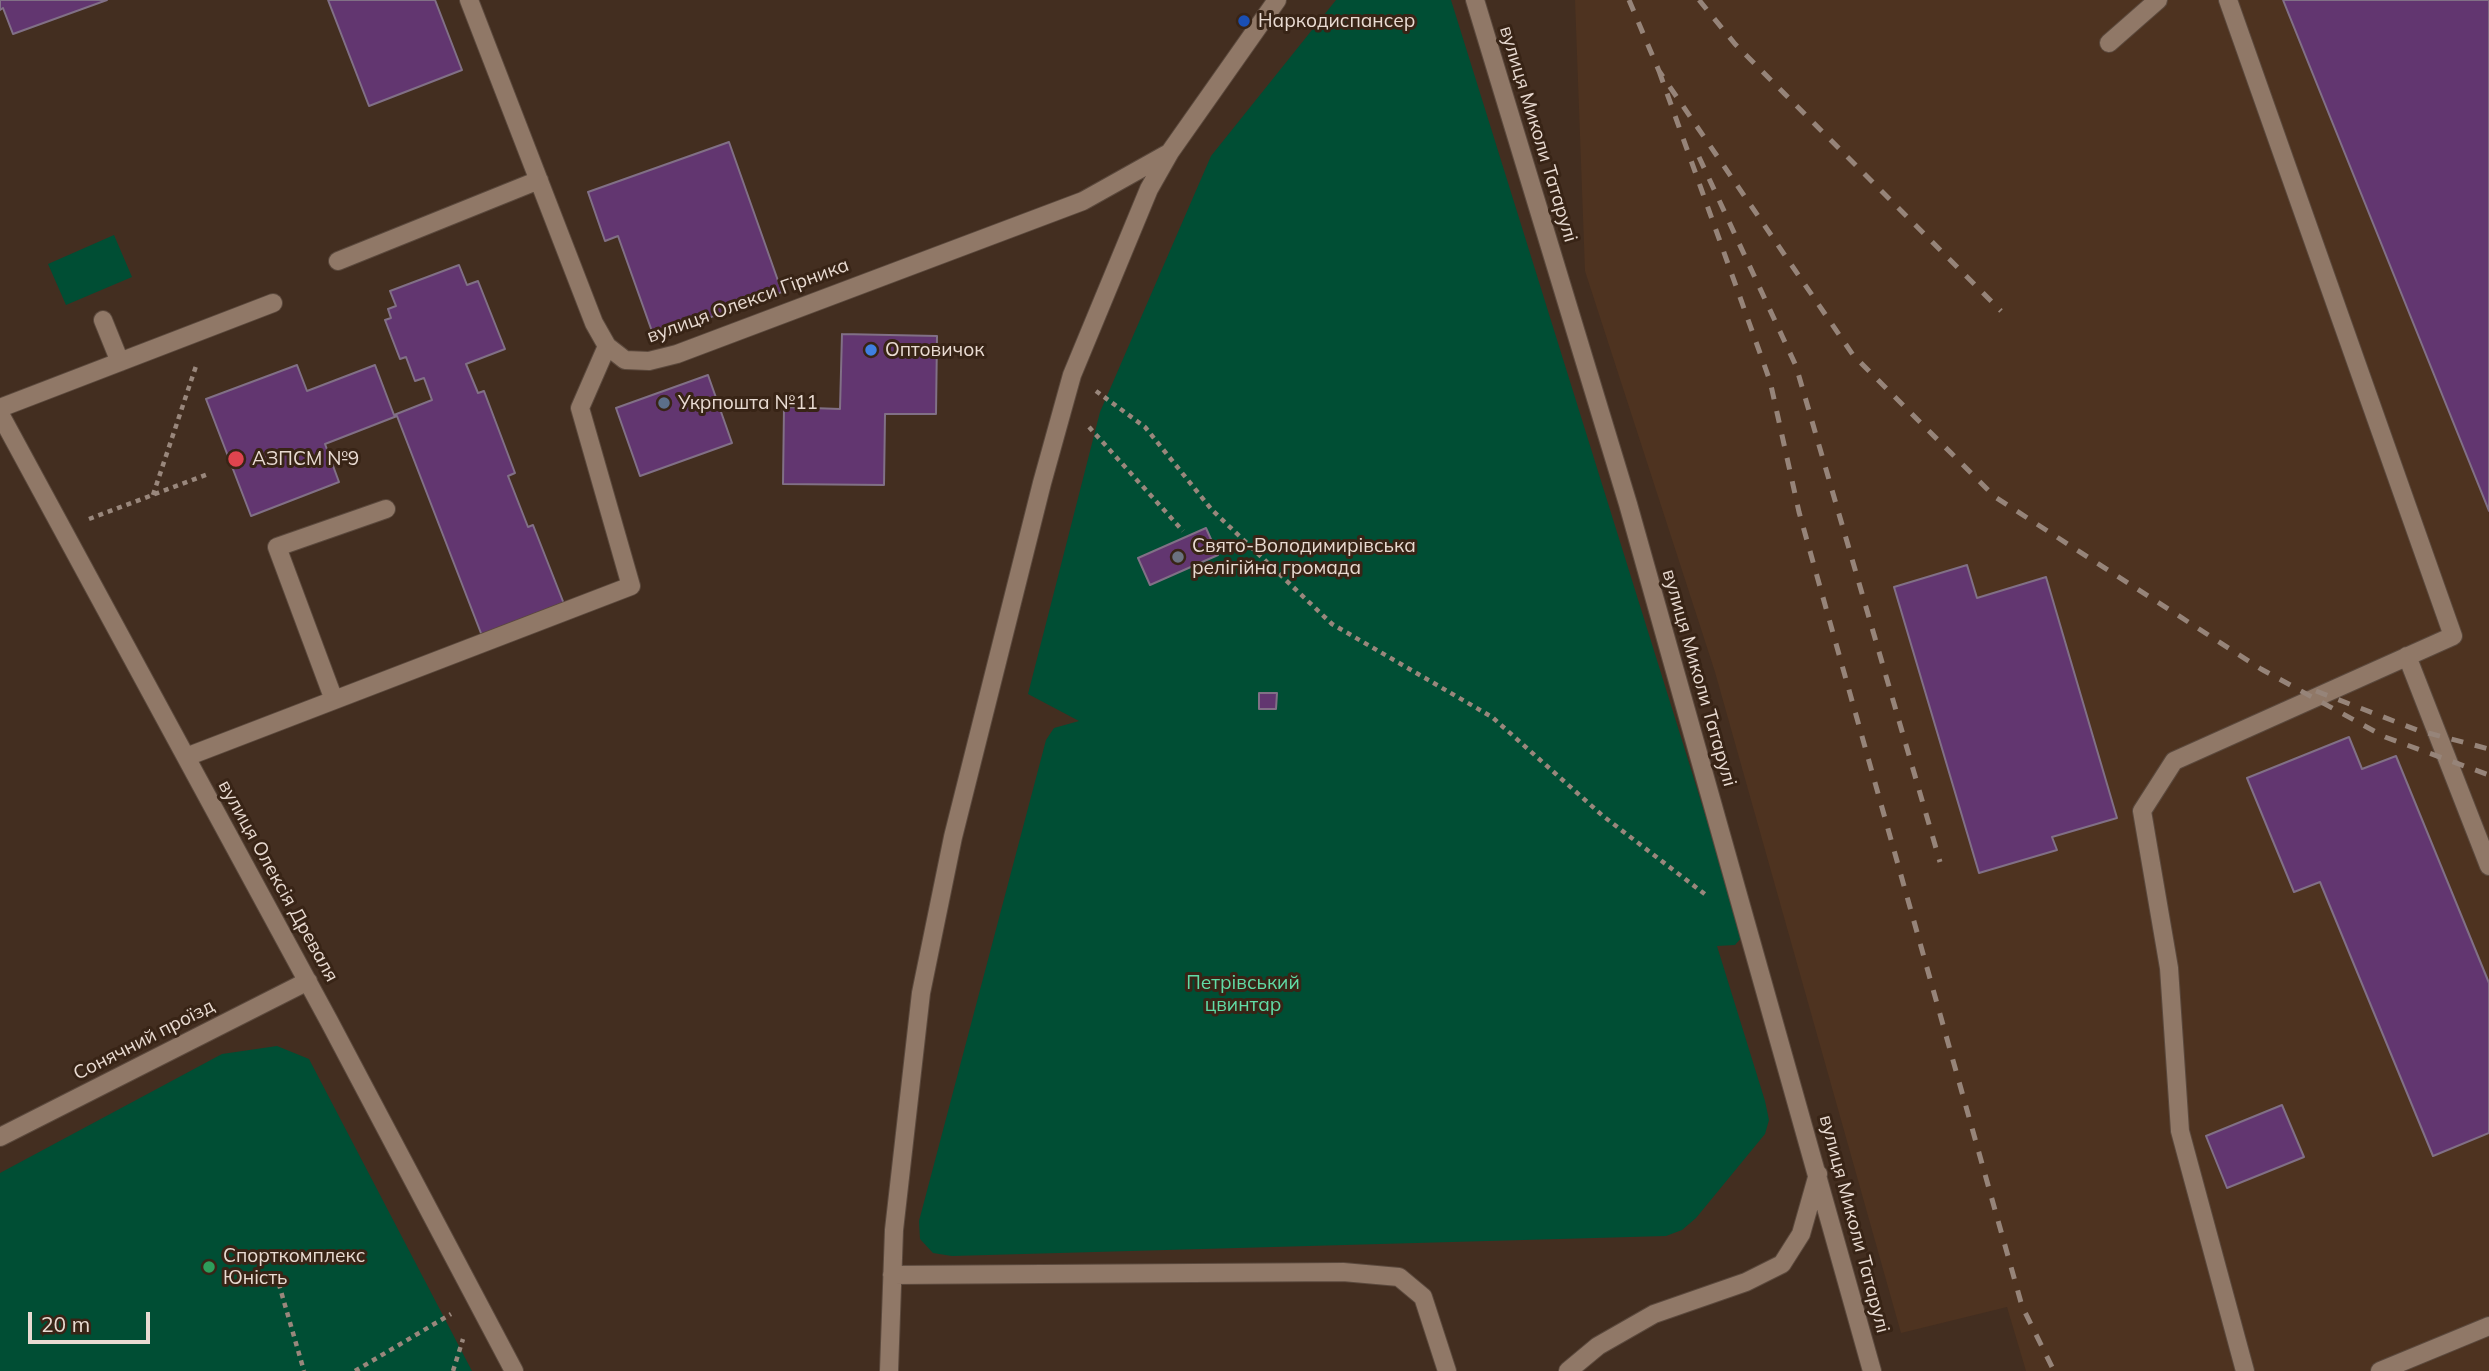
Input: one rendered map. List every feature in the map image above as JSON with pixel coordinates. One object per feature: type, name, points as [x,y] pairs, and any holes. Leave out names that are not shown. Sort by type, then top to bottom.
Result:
[{"type":"street","points":[[186,757],[631,586],[580,408],[607,346],[594,323],[469,0]]},
{"type":"street","points":[[890,1371],[894,1230],[921,992],[953,837],[1042,483],[1072,375],[1149,189],[1170,152],[1277,0]]},
{"type":"street","name":"вулиця Миколи Татарулі","points":[[1475,0],[1624,491],[1872,1371]]},
{"type":"street","points":[[2109,43],[2158,0]]},
{"type":"street","points":[[2228,0],[2453,636],[2174,761],[2142,811],[2169,968],[2180,1130],[2245,1371]]},
{"type":"street","name":"вулиця Олекси Гірника","points":[[607,346],[625,360],[649,361],[677,354],[1083,201],[1123,181],[1170,152]]},
{"type":"street","points":[[338,261],[539,180]]},
{"type":"street","points":[[0,408],[273,303]]},
{"type":"street","points":[[103,320],[120,362]]},
{"type":"street","name":"вулиця Олексія Древаля","points":[[0,414],[308,981],[514,1371]]},
{"type":"street","points":[[334,700],[276,547],[386,509]]},
{"type":"street","points":[[2407,656],[2489,866]]},
{"type":"street","name":"Сонячний проїзд","points":[[0,1137],[308,981]]},
{"type":"street","points":[[1568,1371],[1598,1346],[1654,1314],[1746,1282],[1782,1264],[1801,1234],[1818,1174]]},
{"type":"street","points":[[892,1275],[1179,1271],[1343,1272],[1399,1277],[1423,1297],[1447,1371]]},
{"type":"street","points":[[2381,1371],[2489,1326]]},
{"type":"path","points":[[153,495],[209,328]]},
{"type":"path","points":[[1072,375],[1145,426],[1212,510],[1332,624],[1492,718],[1603,816],[1707,896]]},
{"type":"path","points":[[1065,401],[1183,531]]},
{"type":"path","points":[[62,529],[208,474]]},
{"type":"path","points":[[276,1274],[304,1371]]},
{"type":"path","points":[[355,1371],[476,1299]]},
{"type":"shaded area","points":[[1575,0],[2489,0],[2489,1371],[2026,1371],[2007,1307],[1901,1333],[1715,672],[1585,271]]},
{"type":"green space","name":"Петрівський цвинтар","points":[[1336,0],[1451,0],[1743,936],[1735,945],[1717,946],[1765,1101],[1769,1120],[1765,1134],[1696,1218],[1682,1230],[1666,1236],[952,1256],[933,1253],[920,1239],[919,1221],[1046,740],[1054,728],[1079,721],[1028,694],[1100,412],[1211,156]]},
{"type":"green space","points":[[114,235],[132,277],[66,305],[48,264]]},
{"type":"green space","name":"Cпорткомплекс Юність","points":[[277,1046],[309,1059],[472,1371],[0,1371],[0,1173],[222,1054]]},
{"type":"building","points":[[0,0],[107,0],[13,34],[3,8],[0,10]]},
{"type":"building","points":[[328,0],[435,0],[462,70],[369,106]]},
{"type":"building","points":[[2283,0],[2489,0],[2489,511]]},
{"type":"building","points":[[729,142],[782,292],[654,337],[618,236],[605,241],[588,192]]},
{"type":"building","points":[[459,265],[467,285],[478,281],[505,349],[466,364],[478,393],[484,391],[515,473],[508,476],[528,527],[533,525],[566,609],[484,641],[397,416],[325,444],[339,482],[251,516],[206,399],[297,365],[307,391],[375,365],[394,415],[432,400],[424,378],[415,381],[406,357],[400,359],[385,320],[391,318],[388,309],[396,306],[390,291]]},
{"type":"building","points":[[842,334],[937,336],[936,414],[885,414],[884,485],[783,484],[784,407],[840,409]]},
{"type":"building","points":[[708,375],[732,443],[640,476],[616,408]]},
{"type":"building","name":"Свято-Володимирівська релігійна громада","points":[[1206,528],[1218,555],[1150,585],[1138,558]]},
{"type":"building","points":[[1967,565],[1977,598],[2046,577],[2117,818],[2052,837],[2057,850],[1979,873],[1894,587]]},
{"type":"building","points":[[1259,693],[1277,693],[1276,709],[1259,709]]},
{"type":"building","points":[[2349,737],[2362,769],[2396,756],[2489,983],[2489,1133],[2433,1156],[2320,882],[2294,892],[2247,778]]},
{"type":"building","points":[[2282,1105],[2304,1157],[2227,1188],[2206,1136]]},
{"type":"railway","points":[[1629,0],[1659,71],[1853,355],[1995,497],[2261,669],[2385,737],[2489,775]]},
{"type":"railway","points":[[1699,0],[1735,44],[2001,311]]},
{"type":"railway","points":[[1659,71],[1770,381],[1799,512],[2022,1306],[2054,1371]]},
{"type":"railway","points":[[1699,157],[1796,366],[1940,862]]},
{"type":"railway","points":[[2316,691],[2417,730],[2489,749]]},
{"type":"place","name":"Наркодиспансер","points":[[1244,21]]},
{"type":"place","name":"Оптовичок","points":[[871,350]]},
{"type":"place","name":"Укрпошта №11","points":[[664,403]]},
{"type":"place","name":"АЗПСМ №9","points":[[236,459]]},
{"type":"place","name":"Свято-Володимирівська релігійна громада","points":[[1178,557]]},
{"type":"place","name":"Cпорткомплекс Юність","points":[[209,1267]]}]
